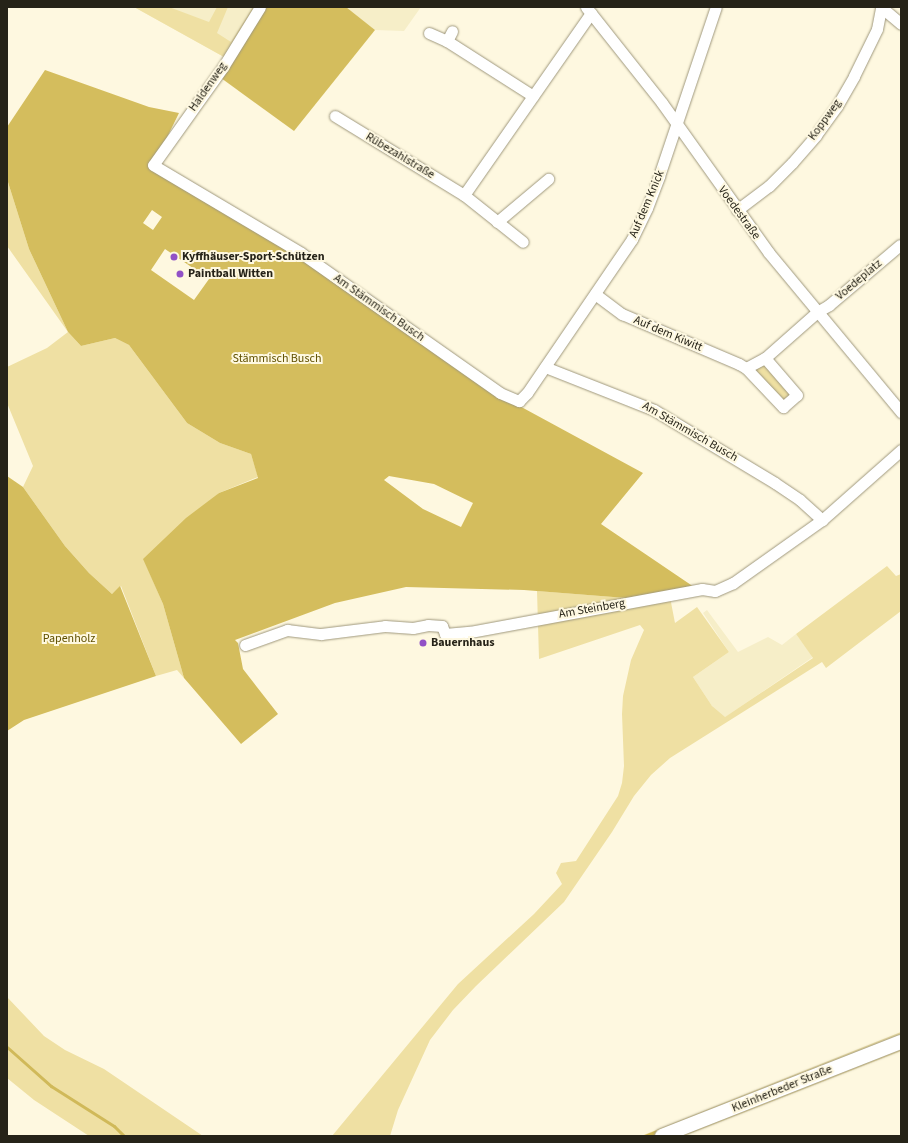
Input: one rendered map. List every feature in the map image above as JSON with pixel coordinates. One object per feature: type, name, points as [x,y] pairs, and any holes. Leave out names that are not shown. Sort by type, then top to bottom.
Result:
[{"type":"street","name":"Haldenweg","points":[[153,165],[223,67],[260,7]]},
{"type":"street","name":"Auf dem Knick","points":[[500,393],[519,401],[527,393],[631,242],[643,217],[678,125],[716,7]]},
{"type":"street","points":[[881,7],[901,24]]},
{"type":"street","name":"Koppweg","points":[[737,210],[769,186],[792,163],[824,123],[854,76],[877,29],[881,7]]},
{"type":"street","name":"Voedestraße","points":[[589,10],[678,125],[769,253],[901,412]]},
{"type":"street","points":[[464,195],[533,96],[589,10]]},
{"type":"street","points":[[429,33],[449,36],[533,96]]},
{"type":"street","name":"Rübezahlstraße","points":[[335,116],[464,195],[523,242]]},
{"type":"street","name":"Am Stämmisch Busch","points":[[153,165],[301,253],[500,393]]},
{"type":"street","points":[[497,222],[548,179]]},
{"type":"street","name":"Voedeplatz","points":[[817,312],[829,305],[900,245]]},
{"type":"street","name":"Auf dem Kiwitt","points":[[595,294],[622,314],[731,360],[746,368],[783,407],[797,395],[765,358]]},
{"type":"street","points":[[746,368],[765,358],[817,312]]},
{"type":"street","name":"Am Stämmisch Busch","points":[[545,366],[659,412],[775,483],[800,500],[822,520]]},
{"type":"street","name":"Am Steinberg","points":[[245,645],[287,630],[301,630],[321,634],[385,626],[413,628],[428,625],[442,626],[445,634],[470,632],[702,589],[715,591],[733,583],[822,520],[901,450]]},
{"type":"street","name":"Kleinherbeder Straße","points":[[662,1136],[901,1042]]},
{"type":"shaded area","points":[[134,7],[255,7],[224,57]]},
{"type":"shaded area","points":[[134,7],[169,7],[209,22],[217,7],[228,7],[217,33],[231,42],[253,7],[255,7],[224,57]]},
{"type":"shaded area","points":[[346,7],[421,7],[404,31],[375,30]]},
{"type":"shaded area","points":[[7,179],[29,249],[68,332],[7,246]]},
{"type":"shaded area","points":[[68,332],[81,346],[115,338],[129,345],[187,423],[220,443],[251,454],[258,477],[219,493],[144,560],[163,604],[184,678],[177,670],[156,676],[121,586],[112,594],[89,573],[65,546],[23,487],[33,466],[7,403],[7,367],[47,348]]},
{"type":"shaded area","points":[[766,364],[790,395],[783,401],[755,371],[758,366]]},
{"type":"shaded area","points":[[887,566],[896,576],[901,574],[901,611],[826,668],[822,662],[670,758],[651,775],[634,796],[612,832],[564,902],[476,986],[453,1010],[430,1040],[398,1110],[390,1136],[332,1136],[458,984],[534,914],[562,884],[556,873],[561,863],[576,861],[618,796],[622,783],[624,766],[622,714],[623,696],[631,660],[644,630],[640,625],[539,659],[537,591],[626,598],[669,592],[675,623],[697,607],[729,652],[693,677],[712,706],[725,717],[813,658],[796,634]]},
{"type":"shaded area","points":[[707,610],[738,652],[768,637],[782,645],[796,634],[813,657],[721,720],[693,677],[729,652],[703,613]]},
{"type":"shaded area","points":[[7,997],[44,1036],[65,1050],[104,1069],[203,1136],[89,1136],[34,1100],[7,1078]]},
{"type":"shaded area","points":[[901,1032],[901,1051],[684,1136],[641,1136]]},
{"type":"green space","points":[[266,7],[346,7],[375,30],[294,131],[221,78]]},
{"type":"green space","name":"Stämmisch Busch","points":[[45,70],[149,107],[179,113],[152,168],[332,277],[503,397],[643,473],[601,524],[694,587],[626,598],[524,590],[406,587],[335,603],[235,640],[238,643],[243,669],[278,714],[241,744],[184,678],[163,604],[143,559],[186,518],[219,493],[258,478],[251,454],[220,443],[187,423],[129,345],[115,338],[81,346],[68,332],[29,249],[7,179],[7,127]],"holes":[[[152,210],[162,217],[153,230],[143,223]],[[165,249],[209,279],[194,300],[151,270]],[[389,476],[434,484],[473,503],[461,527],[423,509],[384,480]]]},
{"type":"green space","name":"Papenholz","points":[[7,476],[23,487],[65,546],[89,573],[112,594],[120,586],[156,676],[24,720],[7,731]]},
{"type":"waterway","points":[[7,1047],[51,1086],[114,1126],[124,1136]]},
{"type":"waterway","points":[[645,1136],[660,1130]]},
{"type":"place","name":"Kyffhäuser-Sport-Schützen","points":[[174,257]]},
{"type":"place","name":"Paintball Witten","points":[[180,274]]},
{"type":"place","name":"Bauernhaus","points":[[423,643]]}]
